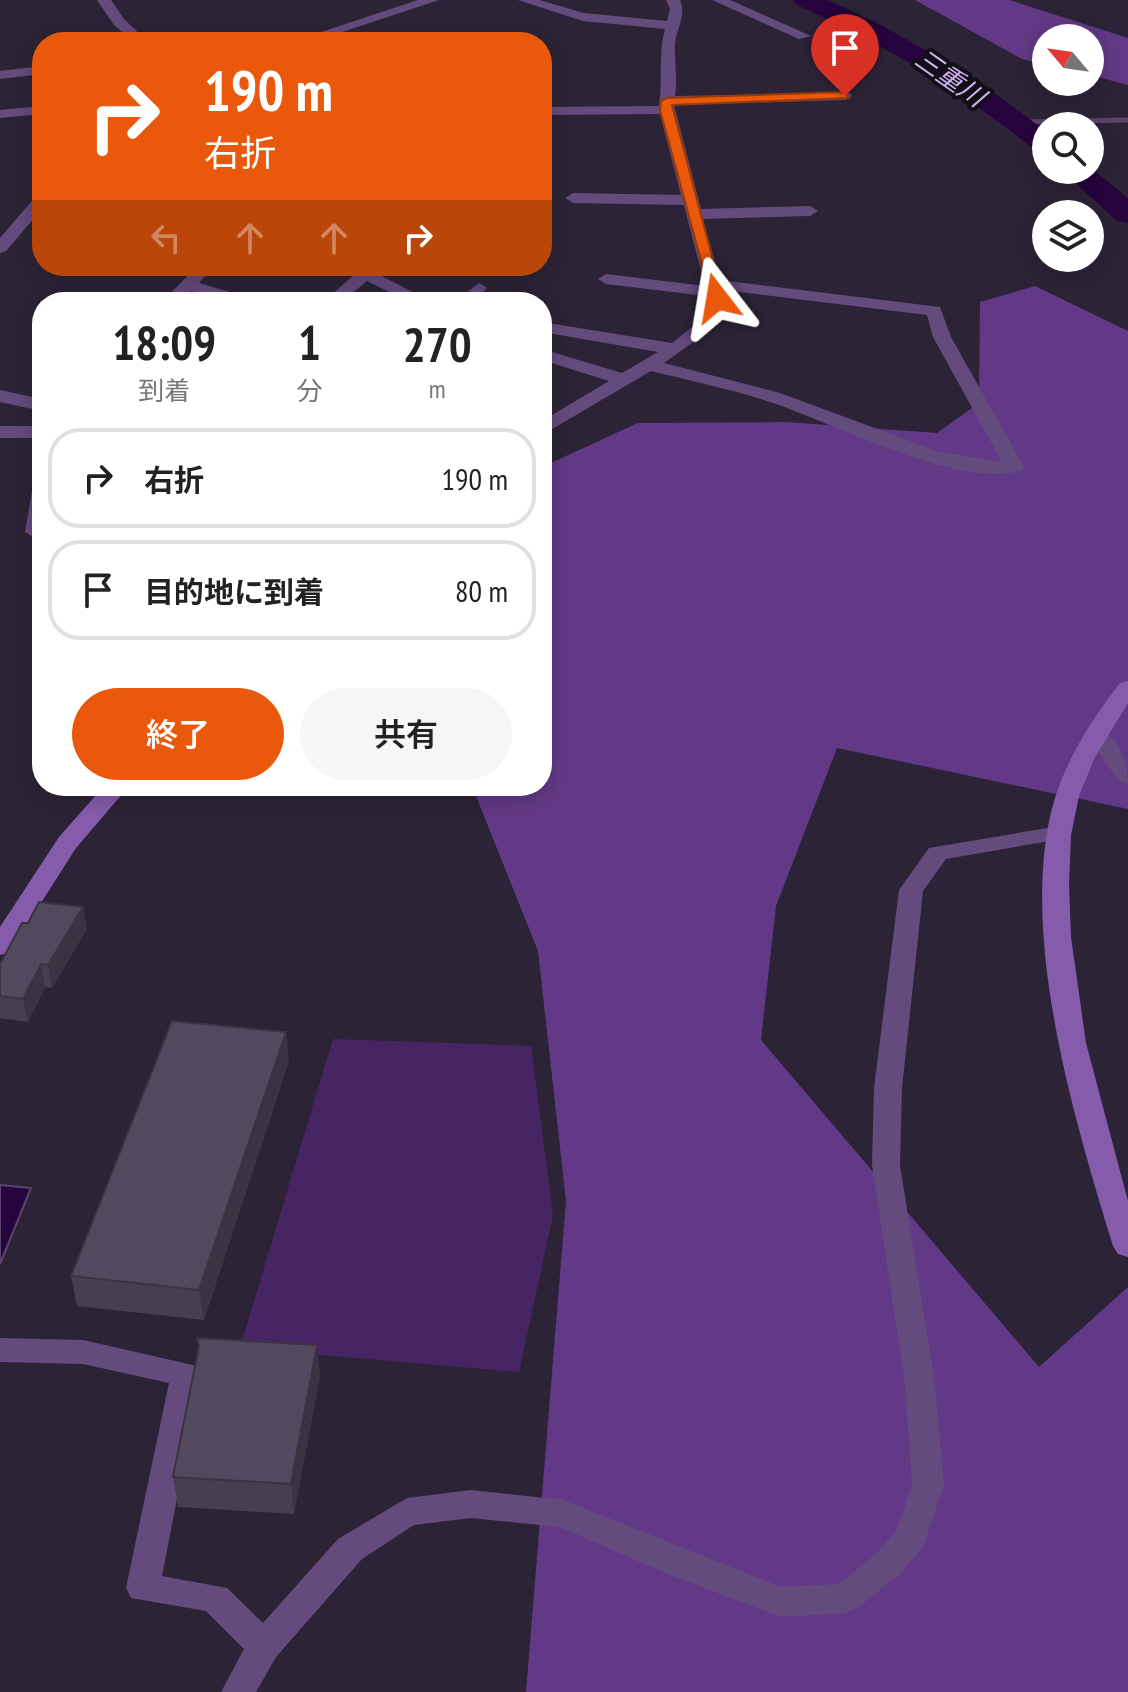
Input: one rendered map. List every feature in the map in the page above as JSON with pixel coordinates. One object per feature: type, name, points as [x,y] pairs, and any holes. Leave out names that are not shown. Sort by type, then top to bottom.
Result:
[{"type":"street","points":[[104,0],[130,32]]},
{"type":"street","points":[[324,32],[400,3],[432,0]]},
{"type":"street","points":[[525,0],[583,17],[671,25]]},
{"type":"street","points":[[552,422],[675,349],[715,318],[714,288],[666,106],[671,25],[677,9],[673,0]]},
{"type":"street","points":[[719,0],[804,36]]},
{"type":"street","points":[[0,114],[7,91],[32,76]]},
{"type":"street","points":[[7,91],[32,105]]},
{"type":"street","points":[[552,111],[845,96]]},
{"type":"street","points":[[573,198],[693,207],[810,211]]},
{"type":"street","points":[[0,248],[32,211]]},
{"type":"street","points":[[180,292],[196,276]]},
{"type":"street","points":[[343,292],[360,276]]},
{"type":"street","points":[[378,276],[406,292]]},
{"type":"street","points":[[606,279],[934,311],[942,337],[1014,467],[982,466],[940,457],[772,397],[649,365]]},
{"type":"street","points":[[187,285],[215,292]]},
{"type":"street","points":[[474,292],[479,288]]},
{"type":"street","points":[[552,326],[572,324],[675,349]]},
{"type":"street","points":[[552,357],[624,380]]},
{"type":"street","points":[[0,396],[32,403]]},
{"type":"street","points":[[552,408],[565,413]]},
{"type":"street","points":[[0,432],[32,432]]},
{"type":"street","points":[[1128,688],[1097,736],[1071,785],[1059,833],[1061,940],[1073,1038],[1104,1173],[1128,1246]]},
{"type":"street","points":[[1097,736],[1128,777]]},
{"type":"street","points":[[0,947],[63,846],[84,817],[106,796]]},
{"type":"street","points":[[238,1692],[264,1646],[350,1549],[407,1512],[471,1504],[563,1514],[677,1563],[781,1602],[845,1598],[887,1565],[911,1537],[928,1485],[920,1384],[886,1165],[888,1088],[911,890],[938,853],[1059,833]]},
{"type":"street","points":[[0,1350],[83,1352],[186,1375],[143,1588],[215,1598],[264,1646]]},
{"type":"shaded area","points":[[915,0],[1009,0],[1084,24],[1032,24],[1032,62],[1022,59]]},
{"type":"shaded area","points":[[1104,30],[1128,38],[1128,85],[1104,79]]},
{"type":"shaded area","points":[[1035,286],[1128,331],[1128,809],[837,748],[776,906],[761,1040],[1039,1367],[1128,1287],[1128,1692],[526,1692],[566,1201],[538,951],[476,796],[552,796],[552,462],[638,423],[786,422],[937,433],[979,403],[980,302]]},
{"type":"shaded area","points":[[333,1039],[531,1046],[553,1215],[519,1372],[240,1348]]},
{"type":"shaded area","points":[[0,1185],[31,1188],[0,1264]]},
{"type":"building","points":[[39,902],[83,907],[48,965],[41,964],[23,999],[0,996],[0,964],[22,923],[28,923]]},
{"type":"building","points":[[172,1021],[286,1032],[199,1290],[71,1276]]},
{"type":"building","points":[[197,1338],[317,1345],[291,1484],[173,1477],[199,1346]]},
{"type":"waterway","name":"三重川","points":[[806,0],[870,29],[932,63],[1032,134]]},
{"type":"waterway","points":[[1019,122],[1128,120]]},
{"type":"waterway","name":"三重川","points":[[1093,184],[1128,214]]},
{"type":"route","points":[[717,298],[666,110],[667,101],[845,96]]}]
